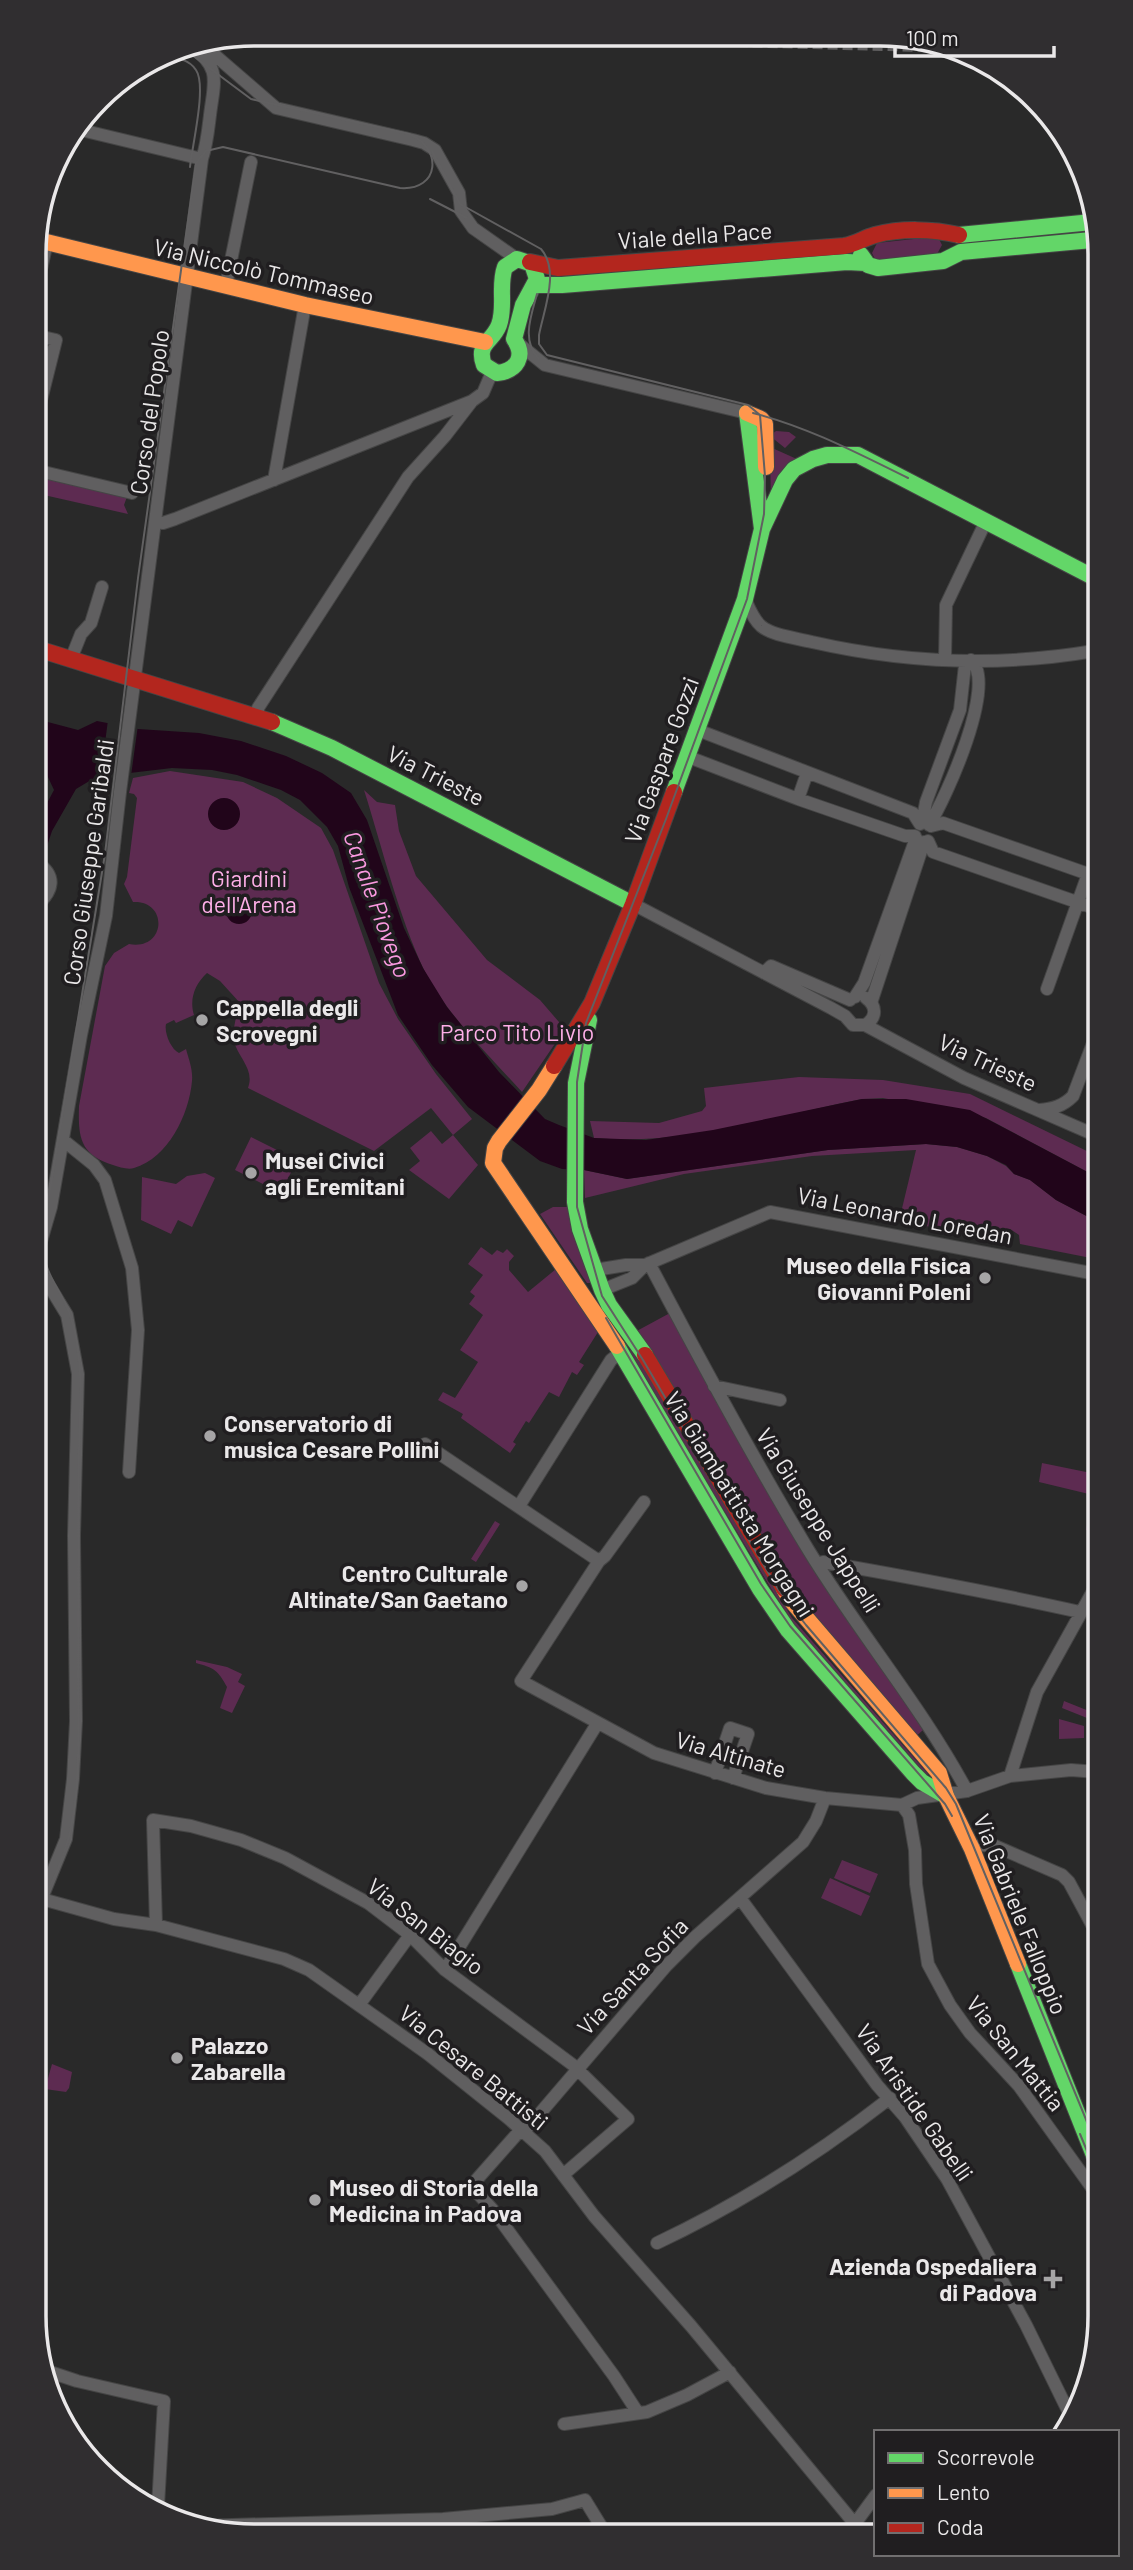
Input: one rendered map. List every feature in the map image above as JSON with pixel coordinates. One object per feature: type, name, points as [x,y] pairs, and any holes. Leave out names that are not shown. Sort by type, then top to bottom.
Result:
[{"type":"street","points":[[210,51],[276,108],[425,143],[435,150],[459,193],[461,211],[472,228],[536,272],[516,341],[520,359],[514,369]]},
{"type":"street","name":"Corso del Popolo","points":[[134,679],[203,154],[209,132],[214,75],[210,62],[199,53]]},
{"type":"street","points":[[86,131],[203,154]]},
{"type":"street","points":[[226,285],[251,162]]},
{"type":"street","name":"Viale della Pace","points":[[523,261],[558,268],[839,246],[863,242],[879,234],[936,230],[954,235],[971,235],[1085,223]]},
{"type":"street","points":[[946,233],[953,242],[950,256]]},
{"type":"street","name":"Viale della Pace","points":[[532,288],[847,262],[866,263],[873,268],[881,268],[940,262],[961,252],[1087,240]]},
{"type":"street","points":[[863,242],[861,252],[866,263]]},
{"type":"street","name":"Via Niccolò Tommaseo","points":[[46,248],[226,285],[305,305],[489,339]]},
{"type":"street","points":[[523,261],[503,268],[502,311],[489,339],[481,349],[482,361],[492,372],[501,374],[514,369],[545,365],[747,413]]},
{"type":"street","points":[[274,480],[305,305]]},
{"type":"street","points":[[46,338],[56,340],[46,380]]},
{"type":"street","points":[[516,341],[545,365]]},
{"type":"street","points":[[156,522],[175,519],[472,401],[483,393],[492,372]]},
{"type":"street","points":[[258,716],[258,708],[408,477],[472,401]]},
{"type":"street","name":"Via Gaspare Gozzi","points":[[747,413],[753,441],[756,493],[760,503],[762,529]]},
{"type":"street","name":"Via Gaspare Gozzi","points":[[493,1163],[499,1141],[540,1089],[592,1003],[633,904],[695,729],[745,599],[762,529],[785,480],[803,463],[827,455],[858,455],[986,521]]},
{"type":"street","points":[[46,475],[132,493]]},
{"type":"street","points":[[945,660],[946,604],[986,521],[1088,573]]},
{"type":"street","points":[[71,659],[81,634],[90,623],[102,587]]},
{"type":"street","points":[[745,599],[751,612],[764,628],[786,636],[894,658],[1021,660],[1088,652]]},
{"type":"street","name":"Via Trieste","points":[[46,651],[258,716],[349,757],[764,972],[845,1016],[853,1025],[865,1026],[964,1078],[1088,1132]]},
{"type":"street","points":[[926,825],[926,802],[960,710],[963,672],[971,660]]},
{"type":"street","points":[[926,825],[940,807],[978,704],[979,672],[977,665],[971,660]]},
{"type":"street","name":"Corso Giuseppe Garibaldi","points":[[46,1225],[106,916],[134,679]]},
{"type":"street","points":[[960,710],[975,715]]},
{"type":"street","points":[[695,729],[913,814],[926,825]]},
{"type":"street","points":[[686,757],[798,799],[921,839]]},
{"type":"street","points":[[798,799],[807,773]]},
{"type":"street","points":[[1088,874],[943,823],[916,828],[921,839],[933,852],[1088,905]]},
{"type":"street","points":[[845,1016],[846,1006],[866,977],[921,839]]},
{"type":"street","points":[[865,1026],[872,1021],[874,1014],[871,1003],[921,839]]},
{"type":"street","points":[[46,869],[49,872],[50,886],[46,896]]},
{"type":"street","points":[[1046,989],[1088,882]]},
{"type":"street","name":"Via Trieste","points":[[764,972],[771,966],[852,999],[864,998],[871,1003]]},
{"type":"street","name":"Via Gaspare Gozzi","points":[[574,1182],[578,1065],[592,1003]]},
{"type":"street","points":[[1039,1110],[1054,1109],[1073,1096],[1088,1059]]},
{"type":"street","points":[[540,1089],[552,1087],[568,1091],[573,1097],[575,1109]]},
{"type":"street","points":[[63,1140],[94,1165],[105,1180],[132,1268],[138,1330],[129,1472]]},
{"type":"street","name":"Via Giambattista Morgagni","points":[[493,1163],[621,1352],[760,1589],[788,1629],[912,1773],[946,1796]]},
{"type":"street","name":"Via Giambattista Morgagni","points":[[574,1182],[576,1216],[602,1290],[610,1305],[647,1358],[790,1599],[939,1773],[946,1796]]},
{"type":"street","name":"Via Leonardo Loredan","points":[[647,1264],[770,1212],[1088,1272]]},
{"type":"street","points":[[582,1292],[590,1294],[632,1278],[647,1264]]},
{"type":"street","points":[[595,1270],[647,1264]]},
{"type":"street","name":"Via Giuseppe Jappelli","points":[[647,1264],[714,1386],[819,1566],[922,1718],[967,1791]]},
{"type":"street","points":[[46,1281],[67,1315],[78,1374],[74,1536],[76,1721],[73,1779],[66,1839],[46,1889]]},
{"type":"street","points":[[519,1506],[611,1360],[621,1352]]},
{"type":"street","points":[[714,1386],[780,1400]]},
{"type":"street","points":[[425,1444],[599,1561],[644,1502]]},
{"type":"street","name":"Via Altinate","points":[[599,1561],[521,1681],[654,1753],[766,1788],[825,1798],[902,1805],[917,1798],[967,1791],[1010,1776],[1071,1770],[1087,1771]]},
{"type":"street","points":[[819,1566],[823,1562],[884,1572],[1080,1612]]},
{"type":"street","points":[[1010,1776],[1037,1692],[1087,1601]]},
{"type":"street","points":[[445,1970],[597,1724]]},
{"type":"street","points":[[715,1773],[730,1728],[748,1734],[733,1778]]},
{"type":"street","name":"Via Gabriele Falloppio","points":[[946,1796],[972,1849],[1087,2138]]},
{"type":"street","name":"Via Santa Sofia","points":[[638,2413],[614,2375],[493,2210],[471,2186],[517,2134],[524,2132],[666,1966],[803,1842],[816,1821],[825,1798]]},
{"type":"street","name":"Via San Mattia","points":[[902,1805],[909,1815],[915,1850],[916,1884],[928,1964],[950,2005],[970,2033],[1018,2086],[1087,2182]]},
{"type":"street","name":"Via San Biagio","points":[[156,1925],[153,1820],[222,1834],[285,1858],[368,1903],[410,1935],[445,1970],[578,2069],[628,2119],[563,2175]]},
{"type":"street","points":[[972,1849],[982,1845],[995,1846],[1062,1875],[1069,1882],[1087,1916]]},
{"type":"street","name":"Via Aristide Gabelli","points":[[740,1898],[877,2085],[890,2098],[947,2179],[1026,2325],[1067,2407]]},
{"type":"street","name":"Via Cesare Battisti","points":[[46,1903],[114,1919],[156,1925],[284,1959],[309,1970],[428,2054],[545,2151],[611,2237],[730,2372],[852,2525]]},
{"type":"street","points":[[359,2005],[410,1935]]},
{"type":"street","points":[[657,2243],[762,2186],[823,2147],[890,2098]]},
{"type":"street","points":[[564,2424],[656,2409],[730,2372]]},
{"type":"street","points":[[54,2373],[164,2401],[158,2501]]},
{"type":"street","points":[[856,2525],[874,2498]]},
{"type":"street","points":[[248,2525],[443,2519],[552,2510],[585,2500],[600,2525]]},
{"type":"green space","points":[[932,237],[939,239],[942,245],[937,254],[884,260],[875,259],[872,253],[877,243]]},
{"type":"green space","points":[[776,431],[789,432],[796,437],[785,448],[770,436]]},
{"type":"green space","points":[[770,447],[799,460],[771,504],[770,451]]},
{"type":"green space","points":[[46,476],[128,494],[124,505],[128,514],[46,495]]},
{"type":"green space","name":"Giardini dell'Arena","points":[[170,771],[243,782],[277,798],[321,828],[333,850],[379,983],[398,1019],[436,1074],[472,1119],[453,1135],[431,1108],[374,1151],[248,1088],[249,1075],[234,1041],[240,1003],[220,981],[207,973],[194,992],[194,1015],[176,1023],[174,1020],[166,1024],[167,1036],[173,1048],[179,1053],[186,1049],[192,1073],[190,1094],[175,1134],[157,1155],[132,1169],[102,1161],[87,1150],[79,1127],[79,1106],[105,966],[114,953],[129,944],[141,944],[150,940],[158,925],[153,909],[133,902],[124,884],[137,798],[129,793],[133,778]]},
{"type":"green space","name":"Parco Tito Livio","points":[[364,790],[377,802],[395,805],[399,831],[416,876],[487,960],[540,1000],[565,1029],[522,1092],[444,1003],[425,972],[399,905]]},
{"type":"green space","points":[[799,1077],[883,1080],[970,1094],[1088,1151],[1088,1172],[986,1118],[883,1098],[862,1099],[695,1134],[662,1138],[594,1138],[590,1121],[659,1123],[702,1111],[706,1106],[704,1088]]},
{"type":"green space","points":[[431,1131],[442,1144],[453,1135],[478,1165],[449,1199],[409,1170],[420,1161],[410,1148]]},
{"type":"green space","points":[[251,1137],[297,1160],[281,1193],[235,1170]]},
{"type":"green space","points":[[926,1144],[957,1147],[987,1156],[1088,1217],[1088,1257],[1020,1244],[1019,1235],[1010,1229],[999,1231],[994,1239],[899,1221],[916,1150],[812,1156],[684,1174],[585,1198],[584,1170],[627,1179],[828,1150]]},
{"type":"green space","points":[[205,1173],[215,1178],[192,1227],[178,1220],[171,1234],[141,1220],[142,1177],[176,1184],[187,1176]]},
{"type":"green space","points":[[553,1207],[569,1207],[592,1283],[587,1283],[540,1214]]},
{"type":"green space","points":[[481,1247],[492,1255],[497,1250],[503,1253],[507,1249],[514,1256],[509,1262],[509,1270],[528,1292],[556,1269],[598,1332],[579,1362],[584,1365],[577,1375],[572,1372],[559,1397],[549,1392],[529,1423],[526,1421],[513,1442],[516,1444],[510,1453],[461,1418],[463,1414],[438,1400],[443,1392],[455,1398],[478,1362],[460,1350],[483,1315],[469,1304],[475,1296],[470,1292],[483,1275],[468,1264]]},
{"type":"green space","points":[[670,1313],[806,1551],[923,1730],[911,1741],[800,1608],[633,1333]]},
{"type":"green space","points":[[632,1349],[792,1618],[927,1776],[790,1620],[628,1351]]},
{"type":"green space","points":[[1042,1463],[1087,1472],[1087,1494],[1039,1482]]},
{"type":"green space","points":[[495,1521],[500,1524],[476,1562],[471,1559]]},
{"type":"green space","points":[[196,1660],[227,1667],[242,1674],[238,1682],[245,1686],[232,1713],[220,1708],[227,1687],[221,1677],[211,1668],[196,1663]]},
{"type":"green space","points":[[1064,1701],[1087,1710],[1087,1718],[1062,1708]]},
{"type":"green space","points":[[1059,1719],[1084,1726],[1084,1738],[1059,1739]]},
{"type":"green space","points":[[842,1860],[878,1874],[870,1893],[834,1878]]},
{"type":"green space","points":[[830,1878],[870,1896],[861,1916],[821,1898]]},
{"type":"green space","points":[[52,2064],[72,2072],[66,2092],[46,2089]]},
{"type":"water","name":"Canale Piovego","points":[[97,721],[138,729],[199,733],[241,741],[286,756],[322,773],[351,793],[367,820],[404,928],[423,968],[447,1007],[499,1072],[545,1119],[559,1125],[594,1138],[646,1140],[713,1130],[862,1099],[906,1099],[970,1110],[1088,1172],[1088,1217],[1056,1200],[1030,1180],[1014,1174],[1006,1165],[957,1147],[926,1144],[828,1150],[627,1179],[584,1170],[562,1169],[540,1161],[468,1107],[432,1065],[398,1015],[349,887],[338,846],[327,827],[300,800],[281,790],[237,775],[212,770],[172,768],[96,777],[76,789],[52,831],[46,849],[46,805],[54,790],[47,775],[46,722],[78,730]]},
{"type":"water","points":[[224,798],[235,803],[240,814],[235,825],[224,830],[213,825],[208,814],[213,803]]},
{"type":"water","points":[[239,898],[248,902],[252,911],[248,920],[239,924],[230,920],[226,911],[230,902]]},
{"type":"pier","points":[[108,720],[138,725],[131,776],[97,779],[98,774],[101,774]]},
{"type":"tram line","points":[[46,1215],[105,854],[138,578],[196,163],[206,151],[223,147],[400,188],[423,183],[432,167],[428,149],[420,140],[409,134],[251,99],[192,55]]},
{"type":"tram line","points":[[181,59],[196,70],[200,89],[190,167]]},
{"type":"tram line","points":[[432,151],[460,204],[541,249],[547,258],[549,290],[539,335],[539,344],[547,355],[748,405],[760,415],[765,476],[764,514],[747,599],[666,819],[586,1023],[577,1082],[577,1207],[602,1296],[643,1360],[778,1589],[946,1788],[956,1804],[1087,2122]]},
{"type":"tram line","points":[[430,199],[467,218]]},
{"type":"tram line","points":[[537,294],[530,319],[529,336],[530,344],[539,359]]},
{"type":"tram line","points":[[753,413],[813,433],[908,478]]},
{"type":"tram line","points":[[46,1262],[73,1324],[81,1390],[76,1793],[67,1842],[46,1895]]},
{"type":"tram line","points":[[606,1318],[761,1584],[790,1626],[945,1804],[952,1816]]},
{"type":"tram line","points":[[1080,2134],[1087,2151]]},
{"type":"railway","points":[[762,46],[921,50]]},
{"type":"traffic: fast","points":[[959,235],[1085,223]]},
{"type":"traffic: fast","points":[[861,255],[868,265],[878,268],[943,261],[961,252],[1087,240]]},
{"type":"traffic: fast","points":[[517,259],[532,264],[537,279],[523,305],[514,339],[518,345],[518,362],[510,369],[497,373],[484,365],[482,352],[501,318],[505,267],[517,259]]},
{"type":"traffic: fast","points":[[535,285],[847,262],[866,263]]},
{"type":"traffic: fast","points":[[747,413],[762,529]]},
{"type":"traffic: fast","points":[[674,792],[745,599],[762,529],[785,480],[794,469],[813,459],[827,455],[858,455],[1088,574]]},
{"type":"traffic: fast","points":[[272,722],[332,748],[633,904]]},
{"type":"traffic: fast","points":[[589,1020],[576,1083],[575,1202],[580,1229],[602,1290],[609,1305],[645,1355]]},
{"type":"traffic: fast","points":[[617,1346],[760,1589],[788,1630],[913,1773],[922,1782],[946,1796]]},
{"type":"traffic: fast","points":[[1018,1964],[1087,2138]]},
{"type":"traffic: slow","points":[[46,242],[305,305],[485,342]]},
{"type":"traffic: slow","points":[[747,413],[761,419],[765,424],[766,467]]},
{"type":"traffic: slow","points":[[554,1066],[499,1141],[493,1163],[617,1346]]},
{"type":"traffic: slow","points":[[784,1589],[939,1773],[946,1796],[972,1849],[1018,1964]]},
{"type":"traffic: jam","points":[[530,262],[558,268],[844,246],[875,235],[906,230],[939,231],[959,235]]},
{"type":"traffic: jam","points":[[46,651],[272,722]]},
{"type":"traffic: jam","points":[[554,1066],[592,1003],[633,904],[674,792]]},
{"type":"traffic: jam","points":[[645,1355],[784,1589]]},
{"type":"place","name":"Cappella degli Scrovegni","points":[[202,1020]]},
{"type":"place","name":"Musei Civici agli Eremitani","points":[[251,1173]]},
{"type":"place","name":"Museo della Fisica Giovanni Poleni","points":[[985,1278]]},
{"type":"place","name":"Conservatorio di musica Cesare Pollini","points":[[210,1436]]},
{"type":"place","name":"Centro Culturale Altinate/San Gaetano","points":[[522,1586]]},
{"type":"place","name":"Palazzo Zabarella","points":[[177,2058]]},
{"type":"place","name":"Museo di Storia della Medicina in Padova","points":[[315,2200]]},
{"type":"place","name":"Azienda Ospedaliera di Padova","points":[[1053,2279]]}]
